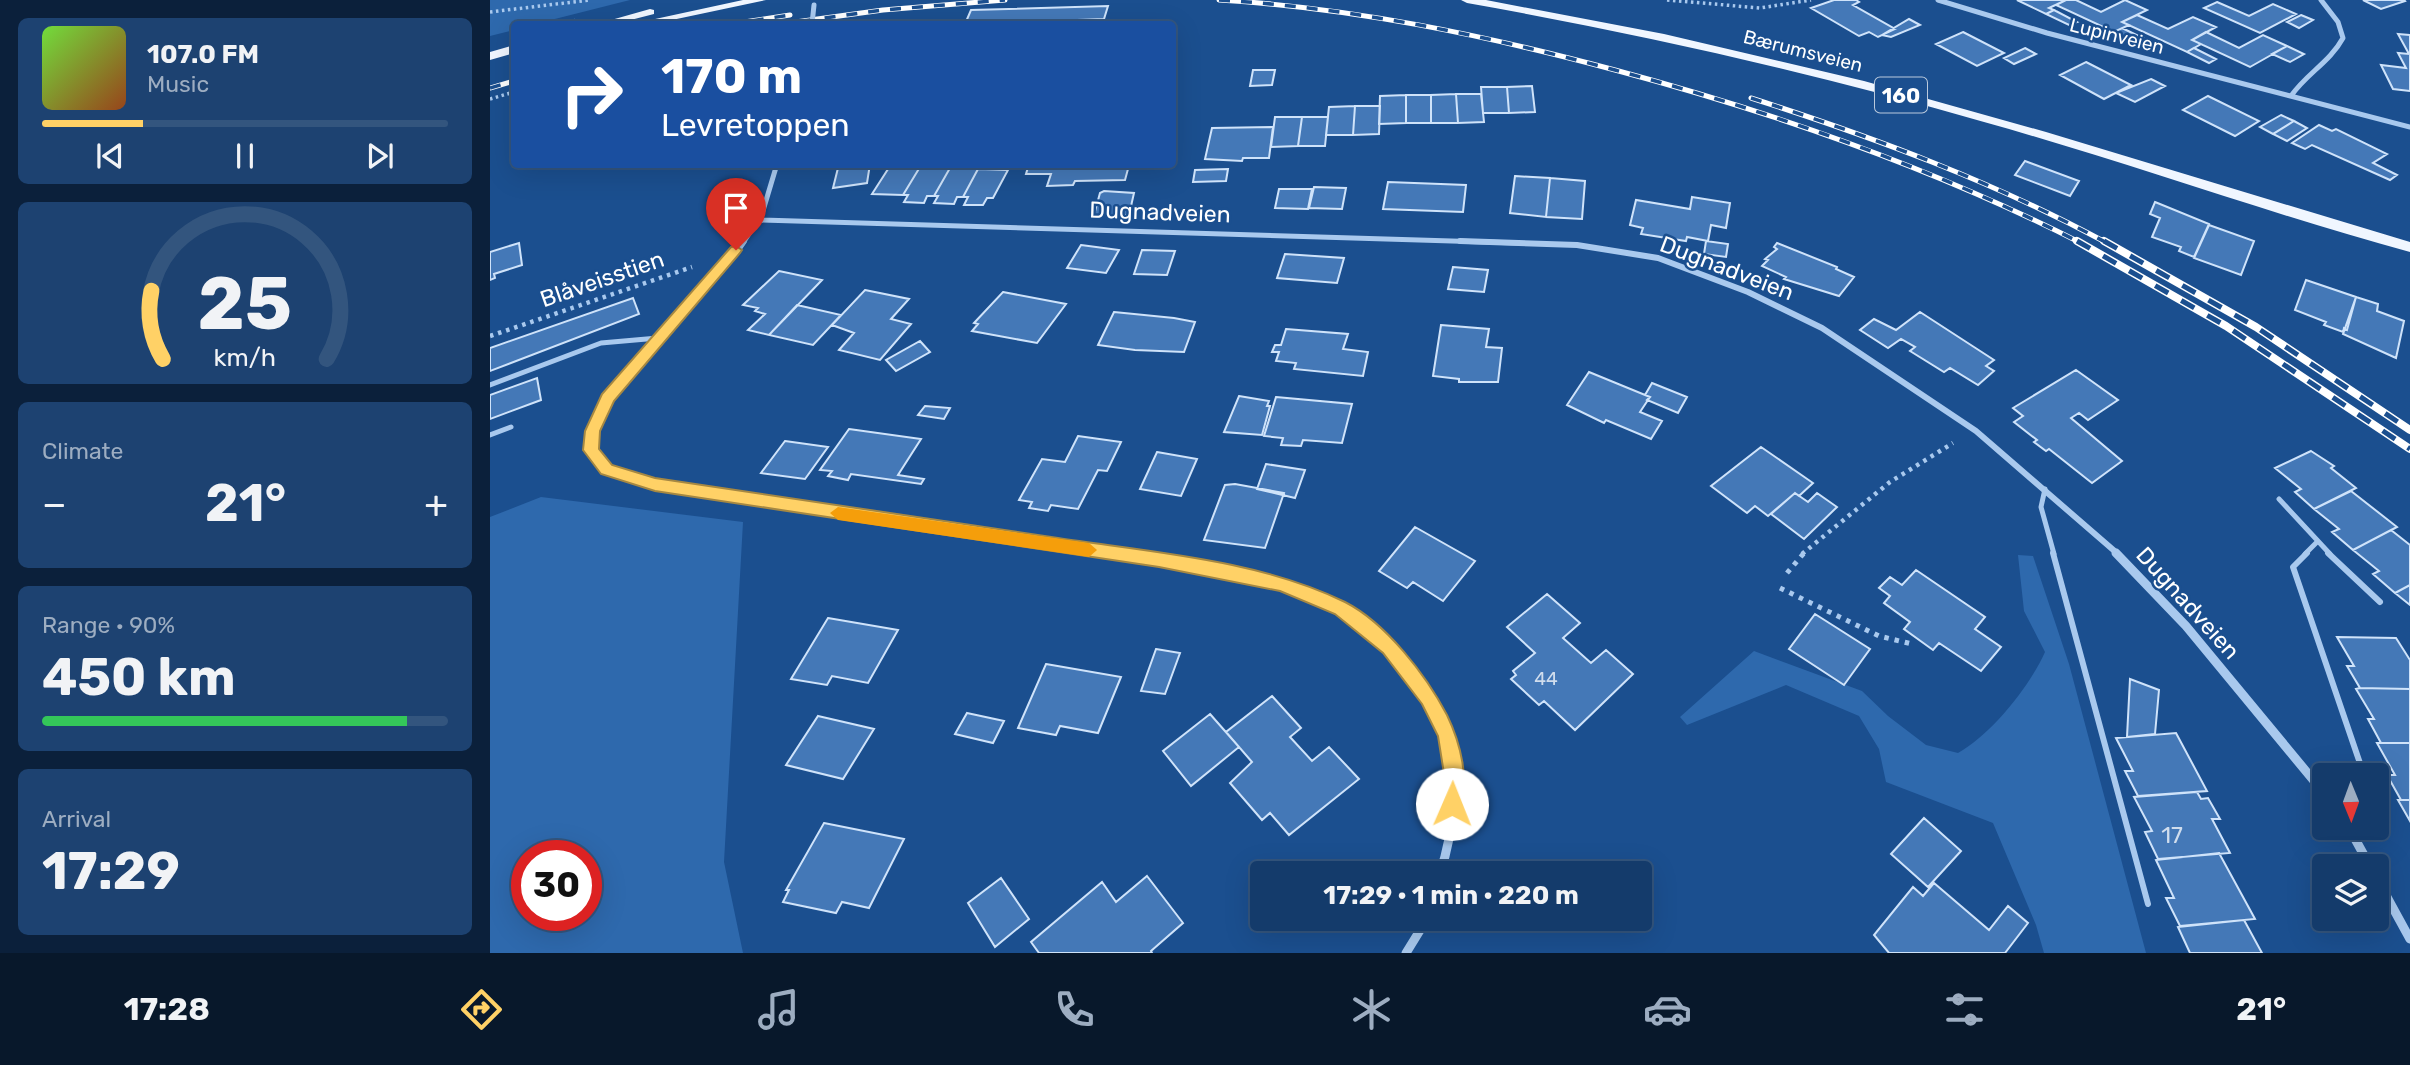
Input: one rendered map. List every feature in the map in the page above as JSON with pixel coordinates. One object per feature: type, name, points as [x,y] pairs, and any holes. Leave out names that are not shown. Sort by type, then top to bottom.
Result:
[{"type":"main road","points":[[615,21],[698,0]]},
{"type":"main road","points":[[653,21],[760,0]]},
{"type":"main road","name":"Bærumsveien","points":[[1467,0],[1668,39],[1900,94],[2068,142],[2410,247]]},
{"type":"main road","points":[[490,57],[511,52]]},
{"type":"main road","name":"Bærumsveien","points":[[2326,223],[2410,258]]},
{"type":"street","name":"Lupinveien","points":[[1938,0],[2047,33],[2410,127]]},
{"type":"street","points":[[2291,96],[2300,79],[2337,54],[2343,38],[2338,22],[2321,0]]},
{"type":"street","points":[[812,21],[813,3]]},
{"type":"street","points":[[776,168],[759,220],[727,261],[608,398],[593,431],[591,450],[607,470],[669,487],[1159,560],[1282,584],[1342,609],[1389,647],[1429,698],[1447,735],[1454,780],[1444,861]]},
{"type":"street","name":"Dugnadveien","points":[[759,220],[1577,245],[1658,258],[1748,292],[1822,328],[1976,431],[2120,556],[2186,626],[2312,778]]},
{"type":"street","points":[[2389,901],[2410,939]]},
{"type":"street","points":[[1406,953],[1420,931]]},
{"type":"lane","points":[[490,385],[601,343],[658,338]]},
{"type":"lane","points":[[490,435],[511,427]]},
{"type":"lane","points":[[2045,489],[2041,507],[2148,904]]},
{"type":"lane","points":[[2280,499],[2317,542],[2380,602]]},
{"type":"lane","points":[[2317,542],[2293,567],[2360,763]]},
{"type":"path","points":[[490,12],[590,0]]},
{"type":"path","points":[[1667,0],[1748,7],[1801,4],[1811,0]]},
{"type":"path","points":[[490,99],[511,93]]},
{"type":"path","name":"Blåveisstien","points":[[490,336],[687,268],[727,261]]},
{"type":"path","points":[[1787,573],[1794,562],[1854,507],[1918,461],[1976,431]]},
{"type":"path","points":[[1780,588],[1879,636],[1912,644]]},
{"type":"shaded area","points":[[490,0],[630,0],[547,21],[511,21],[511,31],[490,36]]},
{"type":"shaded area","points":[[541,497],[743,522],[724,862],[743,953],[490,953],[490,517]]},
{"type":"shaded area","points":[[2018,555],[2033,556],[2069,664],[2146,953],[2044,953],[2036,925],[1993,823],[1886,782],[1879,749],[1859,716],[1786,685],[1687,725],[1680,717],[1754,651],[1862,691],[1888,716],[1926,745],[1958,753],[1996,722],[2030,680],[2045,652],[2024,611]]},
{"type":"building","points":[[1834,0],[1856,0],[1859,2],[1853,5],[1895,29],[1878,37],[1869,32],[1859,36],[1811,8]]},
{"type":"building","points":[[2017,0],[2066,0],[2049,8],[2054,10],[2046,14]]},
{"type":"building","points":[[2066,0],[2076,0],[2101,12],[2125,0],[2147,10],[2122,22],[2129,25],[2114,32],[2056,5]]},
{"type":"building","points":[[2363,0],[2404,0],[2405,1],[2381,9]]},
{"type":"building","points":[[2217,2],[2249,16],[2273,4],[2296,14],[2260,33],[2204,8]]},
{"type":"building","points":[[1108,6],[1104,19],[1048,21],[966,21],[971,10]]},
{"type":"building","points":[[2054,10],[2077,22],[2069,25],[2046,14]]},
{"type":"building","points":[[2137,15],[2168,29],[2193,17],[2216,27],[2192,40],[2201,44],[2187,52],[2122,22]]},
{"type":"building","points":[[2301,15],[2313,20],[2299,28],[2287,22]]},
{"type":"building","points":[[1909,19],[1920,25],[1891,37],[1882,35]]},
{"type":"building","points":[[2122,28],[2145,39],[2137,43],[2114,32]]},
{"type":"building","points":[[1963,32],[2004,53],[1977,66],[1936,44]]},
{"type":"building","points":[[2206,32],[2239,48],[2263,35],[2287,46],[2250,67],[2192,40]]},
{"type":"building","points":[[2398,34],[2410,35],[2410,91],[2393,89],[2381,65],[2406,68],[2398,53],[2409,54]]},
{"type":"building","points":[[2287,46],[2304,54],[2290,62],[2272,54]]},
{"type":"building","points":[[2025,48],[2036,54],[2014,64],[2004,58]]},
{"type":"building","points":[[2194,48],[2216,59],[2209,63],[2187,52]]},
{"type":"building","points":[[2086,62],[2131,85],[2104,99],[2060,75]]},
{"type":"building","points":[[1253,70],[1275,70],[1272,85],[1250,86]]},
{"type":"building","points":[[2151,79],[2165,86],[2135,102],[2116,93]]},
{"type":"building","points":[[1532,86],[1535,112],[1509,113],[1507,87]]},
{"type":"building","points":[[1481,87],[1507,87],[1509,113],[1483,113]]},
{"type":"building","points":[[1456,94],[1481,94],[1484,122],[1458,123]]},
{"type":"building","points":[[1456,94],[1458,123],[1431,123],[1431,95]]},
{"type":"building","points":[[1406,95],[1431,95],[1431,123],[1406,123]]},
{"type":"building","points":[[1406,95],[1406,123],[1379,124],[1380,96]]},
{"type":"building","points":[[2208,96],[2259,121],[2235,136],[2183,110]]},
{"type":"building","points":[[1355,106],[1380,106],[1379,134],[1353,135]]},
{"type":"building","points":[[1355,106],[1353,135],[1326,135],[1329,107]]},
{"type":"building","points":[[2281,115],[2294,121],[2273,134],[2260,127]]},
{"type":"building","points":[[1275,117],[1302,117],[1298,146],[1271,147]]},
{"type":"building","points":[[1302,117],[1328,117],[1325,146],[1298,146]]},
{"type":"building","points":[[2294,121],[2307,128],[2287,141],[2273,134]]},
{"type":"building","points":[[2319,125],[2332,131],[2336,129],[2387,154],[2373,163],[2397,175],[2390,180],[2312,145],[2305,149],[2292,143]]},
{"type":"building","points":[[1273,127],[1269,158],[1243,158],[1242,161],[1205,159],[1212,128]]},
{"type":"building","points":[[2025,161],[2079,181],[2070,196],[2015,175]]},
{"type":"building","points":[[838,168],[869,168],[867,183],[833,188]]},
{"type":"building","points":[[889,168],[919,168],[903,195],[872,194]]},
{"type":"building","points":[[919,168],[950,168],[934,196],[927,196],[924,203],[904,202],[908,195],[903,195]]},
{"type":"building","points":[[950,168],[978,169],[963,197],[957,197],[954,204],[934,203],[938,196],[934,196]]},
{"type":"building","points":[[1028,168],[1136,168],[1128,169],[1125,180],[1075,181],[1073,185],[1047,186],[1051,174],[1026,174]]},
{"type":"building","points":[[978,169],[1008,170],[993,198],[987,198],[983,205],[964,205],[968,197],[963,197]]},
{"type":"building","points":[[1228,169],[1226,181],[1193,182],[1195,170]]},
{"type":"building","points":[[1515,176],[1550,178],[1546,217],[1510,213]]},
{"type":"building","points":[[1550,178],[1585,181],[1582,219],[1546,217]]},
{"type":"building","points":[[1388,182],[1466,185],[1463,212],[1383,209]]},
{"type":"building","points":[[1314,187],[1346,188],[1342,209],[1309,208]]},
{"type":"building","points":[[1279,189],[1312,189],[1308,209],[1275,208]]},
{"type":"building","points":[[1100,193],[1134,193],[1129,215],[1094,215]]},
{"type":"building","points":[[1692,197],[1730,203],[1726,228],[1711,225],[1708,241],[1687,237],[1686,241],[1641,234],[1643,228],[1630,225],[1636,200],[1690,209]]},
{"type":"building","points":[[2155,202],[2209,224],[2194,257],[2179,251],[2181,247],[2152,237],[2160,218],[2150,214]]},
{"type":"building","points":[[2209,225],[2254,241],[2241,275],[2194,258]]},
{"type":"building","points":[[1706,241],[1728,244],[1726,257],[1704,254]]},
{"type":"building","points":[[519,243],[522,265],[494,274],[495,278],[490,280],[490,252]]},
{"type":"building","points":[[1777,243],[1837,267],[1836,269],[1854,277],[1839,296],[1784,279],[1786,277],[1762,266],[1768,260],[1765,259],[1777,249],[1774,247]]},
{"type":"building","points":[[1081,245],[1119,250],[1106,273],[1067,268]]},
{"type":"building","points":[[1142,250],[1175,251],[1167,275],[1134,274]]},
{"type":"building","points":[[1285,254],[1344,258],[1337,283],[1277,278]]},
{"type":"building","points":[[1453,267],[1488,270],[1484,292],[1448,289]]},
{"type":"building","points":[[779,271],[822,280],[769,335],[748,330],[765,314],[755,311],[758,308],[743,305]]},
{"type":"building","points":[[2306,280],[2356,297],[2347,330],[2344,328],[2343,332],[2324,325],[2326,322],[2295,310]]},
{"type":"building","points":[[865,290],[909,299],[891,319],[911,324],[880,360],[839,350],[854,333],[832,325]]},
{"type":"building","points":[[1003,292],[1066,304],[1037,343],[972,331],[978,324],[974,323]]},
{"type":"building","points":[[2356,297],[2378,304],[2377,311],[2404,321],[2396,358],[2343,334]]},
{"type":"building","points":[[633,298],[639,314],[490,371],[490,348]]},
{"type":"building","points":[[797,305],[841,315],[813,345],[769,335]]},
{"type":"building","points":[[1114,312],[1195,322],[1184,352],[1098,345]]},
{"type":"building","points":[[1920,312],[1994,360],[1986,366],[1994,371],[1978,385],[1950,368],[1944,372],[1910,351],[1915,347],[1901,339],[1888,348],[1860,330],[1874,319],[1896,330]]},
{"type":"building","points":[[1441,325],[1489,329],[1486,347],[1502,348],[1498,382],[1459,382],[1459,379],[1433,376]]},
{"type":"building","points":[[1286,329],[1348,334],[1343,349],[1368,352],[1363,376],[1294,369],[1296,363],[1276,361],[1279,352],[1272,352],[1275,345],[1281,345]]},
{"type":"building","points":[[920,341],[930,352],[896,371],[886,360]]},
{"type":"building","points":[[2076,370],[2118,400],[2088,420],[2079,413],[2071,418],[2122,461],[2092,483],[2049,449],[2046,451],[2034,442],[2037,440],[2014,422],[2023,416],[2013,408]]},
{"type":"building","points":[[1589,372],[1650,397],[1640,412],[1662,421],[1651,439],[1606,420],[1604,423],[1567,405]]},
{"type":"building","points":[[537,378],[541,400],[490,419],[490,395]]},
{"type":"building","points":[[1652,383],[1687,397],[1678,413],[1647,400],[1650,397],[1645,395]]},
{"type":"building","points":[[1239,396],[1269,401],[1262,435],[1224,432]]},
{"type":"building","points":[[1276,397],[1352,404],[1342,443],[1303,440],[1301,446],[1281,445],[1283,438],[1264,436]]},
{"type":"building","points":[[925,406],[950,408],[944,419],[918,415]]},
{"type":"building","points":[[849,429],[921,439],[898,475],[924,479],[921,484],[851,474],[848,480],[828,476],[832,471],[820,470]]},
{"type":"building","points":[[1078,436],[1121,442],[1107,471],[1098,470],[1078,509],[1051,505],[1048,511],[1029,508],[1032,502],[1019,500],[1042,459],[1065,462]]},
{"type":"building","points":[[785,441],[828,447],[805,479],[761,473]]},
{"type":"building","points":[[1761,447],[1813,483],[1799,496],[1795,493],[1768,516],[1755,506],[1747,513],[1711,486]]},
{"type":"building","points":[[2311,451],[2334,466],[2331,468],[2356,488],[2314,509],[2295,492],[2301,489],[2275,468]]},
{"type":"building","points":[[1157,452],[1197,459],[1181,496],[1140,489]]},
{"type":"building","points":[[1266,464],[1305,470],[1295,498],[1257,489]]},
{"type":"building","points":[[1235,484],[1284,493],[1265,548],[1204,540],[1225,485]]},
{"type":"building","points":[[2351,491],[2397,527],[2353,550],[2332,532],[2339,529],[2314,509]]},
{"type":"building","points":[[1795,493],[1808,502],[1817,493],[1837,507],[1804,539],[1771,514]]},
{"type":"building","points":[[1415,527],[1475,561],[1443,601],[1413,582],[1407,588],[1379,571]]},
{"type":"building","points":[[2391,530],[2410,545],[2410,585],[2395,593],[2373,574],[2379,571],[2353,550]]},
{"type":"building","points":[[1916,570],[1985,617],[1975,629],[2001,647],[1981,671],[1939,643],[1933,650],[1904,629],[1910,622],[1884,603],[1890,596],[1879,588],[1890,577],[1902,585]]},
{"type":"building","points":[[2410,585],[2410,605],[2395,593]]},
{"type":"building","points":[[1547,594],[1580,623],[1563,638],[1591,663],[1606,650],[1633,674],[1575,730],[1544,701],[1539,705],[1511,679],[1516,675],[1513,671],[1535,653],[1507,627]]},
{"type":"building","points":[[1815,614],[1870,649],[1844,685],[1789,649]]},
{"type":"building","points":[[828,618],[898,630],[868,683],[832,676],[827,685],[791,679]]},
{"type":"building","points":[[2337,637],[2396,638],[2410,660],[2410,689],[2360,688],[2347,666],[2354,666]]},
{"type":"building","points":[[1156,649],[1180,653],[1165,694],[1141,691]]},
{"type":"building","points":[[1046,664],[1121,677],[1098,733],[1060,726],[1056,735],[1018,728]]},
{"type":"building","points":[[2130,679],[2159,690],[2155,734],[2127,737]]},
{"type":"building","points":[[2356,689],[2410,689],[2410,743],[2381,743],[2368,719],[2374,719]]},
{"type":"building","points":[[1272,696],[1301,728],[1290,737],[1312,761],[1329,747],[1359,779],[1289,835],[1270,813],[1262,820],[1230,783],[1252,762],[1226,732]]},
{"type":"building","points":[[967,713],[1004,721],[993,743],[955,734]]},
{"type":"building","points":[[1210,714],[1239,747],[1191,786],[1163,751]]},
{"type":"building","points":[[818,716],[874,729],[843,779],[786,765]]},
{"type":"building","points":[[2176,733],[2207,791],[2138,796],[2125,771],[2133,771],[2116,738]]},
{"type":"building","points":[[2377,743],[2410,743],[2410,800],[2401,800],[2389,779],[2389,775],[2395,775]]},
{"type":"building","points":[[2197,792],[2201,799],[2208,798],[2220,819],[2212,819],[2230,853],[2158,859],[2145,832],[2152,831],[2134,797]]},
{"type":"building","points":[[2398,800],[2410,800],[2410,821]]},
{"type":"building","points":[[1924,818],[1961,851],[1928,887],[1891,854]]},
{"type":"building","points":[[824,823],[904,839],[869,908],[842,902],[836,913],[783,902],[789,890],[786,890]]},
{"type":"building","points":[[2219,853],[2255,919],[2180,926],[2166,898],[2174,898],[2156,860]]},
{"type":"building","points":[[1147,876],[1183,923],[1151,951],[1152,953],[1039,953],[1031,942],[1102,882],[1116,902]]},
{"type":"building","points":[[1001,878],[1029,919],[995,947],[968,903]]},
{"type":"building","points":[[1934,883],[1989,930],[2008,906],[2028,923],[2005,953],[1889,953],[1874,935],[1913,887],[1923,896]]},
{"type":"building","points":[[2244,920],[2262,953],[2190,953],[2178,927]]},
{"type":"railway","points":[[803,21],[883,10],[1005,0]]},
{"type":"railway","points":[[1219,0],[1369,16],[1517,45],[1615,70],[1735,104],[1852,144],[1968,190],[2078,241]]},
{"type":"railway","points":[[751,21],[790,15]]},
{"type":"railway","points":[[490,88],[511,82]]},
{"type":"railway","points":[[1751,98],[1932,162],[2021,200],[2107,243]]},
{"type":"railway","points":[[2078,241],[2226,326],[2410,449]]},
{"type":"railway","points":[[2104,241],[2256,327],[2410,430]]},
{"type":"slow traffic","points":[[838,513],[1089,550]]},
{"type":"route","points":[[736,250],[608,398],[593,431],[591,450],[607,470],[655,485],[1159,560],[1282,584],[1342,609],[1389,647],[1429,698],[1447,735],[1454,780],[1452,804]]}]
